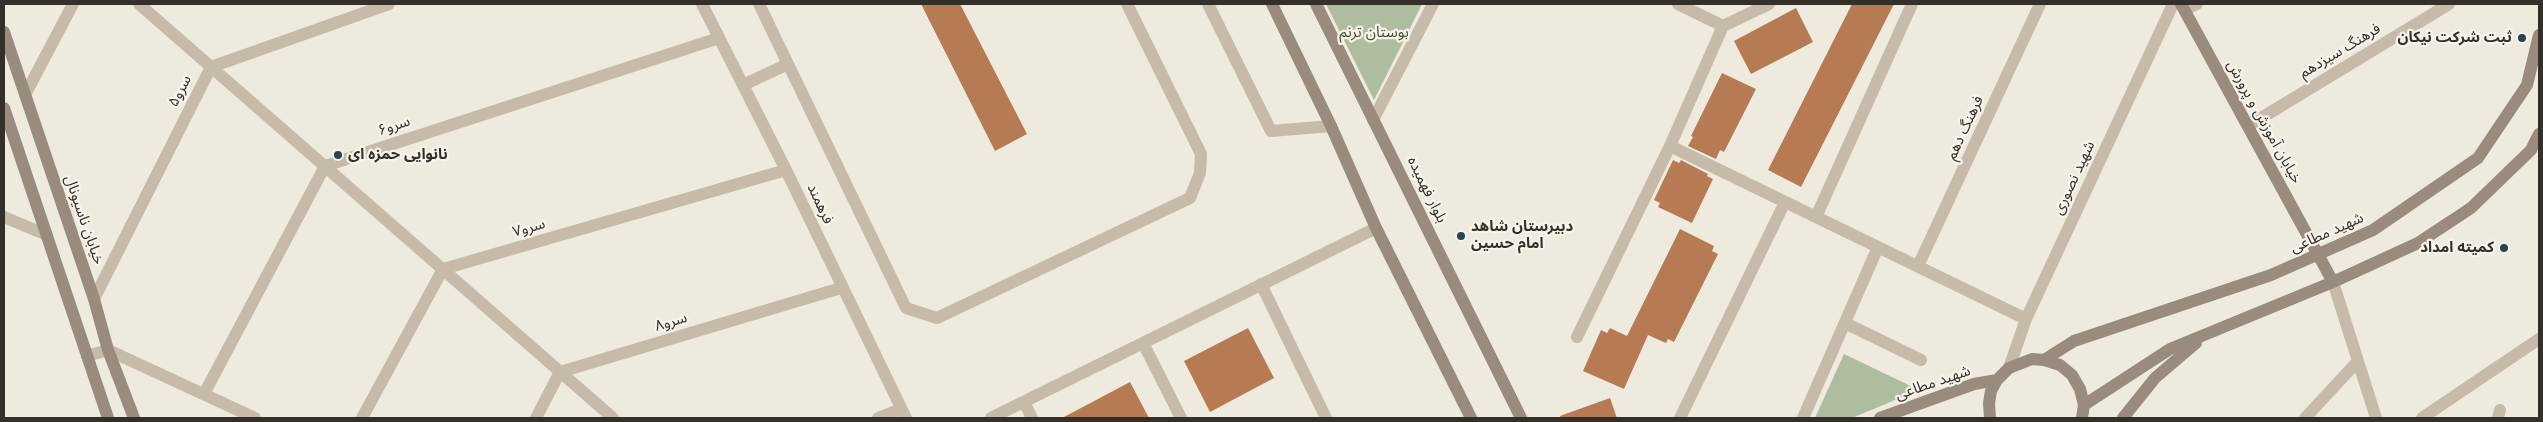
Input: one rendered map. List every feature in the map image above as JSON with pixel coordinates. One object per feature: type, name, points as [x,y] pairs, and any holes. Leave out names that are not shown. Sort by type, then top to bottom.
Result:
[{"type":"street","points":[[25,94],[73,4]]},
{"type":"street","points":[[139,4],[613,418]]},
{"type":"street","name":"سرو۵","points":[[94,300],[211,67],[389,4]]},
{"type":"street","name":"فرهمند","points":[[702,4],[786,170],[841,288],[904,414]]},
{"type":"street","points":[[759,4],[906,308],[937,318],[1190,198],[1200,173],[1200,154],[1127,4]]},
{"type":"street","points":[[1208,4],[1271,131],[1331,126]]},
{"type":"street","points":[[1272,4],[1331,126],[1376,228],[1471,418]]},
{"type":"street","name":"بلوار فهمیده","points":[[1316,4],[1521,418]]},
{"type":"street","points":[[1373,120],[1433,4]]},
{"type":"street","points":[[1678,4],[1723,26]]},
{"type":"street","points":[[1577,337],[1670,146],[1723,26],[1769,4]]},
{"type":"street","points":[[1816,217],[1912,4]]},
{"type":"street","name":"فرهنگ دهم","points":[[1918,266],[2040,4]]},
{"type":"street","name":"شهید نصوری","points":[[2009,368],[2026,319],[2173,4]]},
{"type":"street","points":[[2183,7],[2196,4]]},
{"type":"street","name":"فرهنگ سیزدهم","points":[[2248,126],[2449,4]]},
{"type":"street","name":"خیابان آموزش و پرورش","points":[[2183,7],[2333,282]]},
{"type":"street","name":"خیابان ناسیونال","points":[[4,32],[94,300],[108,350],[134,418]]},
{"type":"street","name":"شهید مطاعی","points":[[2044,360],[2074,341],[2271,275],[2373,230],[2478,158],[2527,85],[2539,34]]},
{"type":"street","name":"سرو۶","points":[[324,166],[719,38]]},
{"type":"street","points":[[743,85],[788,64]]},
{"type":"street","points":[[4,108],[108,418]]},
{"type":"street","points":[[2084,405],[2170,349],[2333,282],[2418,243],[2471,208],[2531,150],[2539,134]]},
{"type":"street","points":[[1670,146],[2026,319]]},
{"type":"street","points":[[204,394],[324,166]]},
{"type":"street","name":"سرو۷","points":[[443,269],[786,170]]},
{"type":"street","points":[[1680,418],[1784,202]]},
{"type":"street","points":[[4,217],[47,235]]},
{"type":"street","points":[[991,418],[1376,228]]},
{"type":"street","points":[[1803,418],[1878,247]]},
{"type":"street","points":[[362,418],[443,269]]},
{"type":"street","points":[[2333,282],[2376,418]]},
{"type":"street","points":[[1261,284],[1326,418]]},
{"type":"street","name":"سرو۸","points":[[560,372],[841,288]]},
{"type":"street","points":[[1845,322],[1921,360]]},
{"type":"street","points":[[2123,418],[2155,378],[2212,332]]},
{"type":"street","points":[[2422,418],[2539,339]]},
{"type":"street","points":[[1143,343],[1181,418]]},
{"type":"street","points":[[88,356],[108,350],[255,418]]},
{"type":"street","points":[[1990,418],[1989,403],[1991,391],[1997,380],[2009,368],[2026,361],[2044,360],[2060,365],[2072,376],[2080,389],[2084,405],[2082,418]]},
{"type":"street","points":[[2305,418],[2358,361]]},
{"type":"street","points":[[536,418],[560,372]]},
{"type":"street","name":"شهید مطاعی","points":[[1880,418],[1974,384],[1997,380]]},
{"type":"street","points":[[1024,402],[1032,418]]},
{"type":"street","points":[[878,418],[904,414]]},
{"type":"green space","name":"بوستان ترنم","points":[[1326,4],[1422,4],[1374,100]]},
{"type":"green space","points":[[1844,354],[1919,390],[1852,418],[1815,418]]},
{"type":"building","points":[[921,4],[960,4],[1027,134],[995,151]]},
{"type":"building","points":[[1852,4],[1894,4],[1801,187],[1768,170]]},
{"type":"building","points":[[1796,8],[1813,42],[1751,74],[1734,41]]},
{"type":"building","points":[[1722,73],[1756,89],[1724,152],[1720,150],[1716,159],[1688,146],[1693,137],[1691,136]]},
{"type":"building","points":[[1673,160],[1679,163],[1681,160],[1708,174],[1707,176],[1713,179],[1692,223],[1658,207],[1660,203],[1654,200]]},
{"type":"building","points":[[1680,229],[1714,246],[1712,251],[1718,254],[1674,342],[1668,339],[1666,343],[1648,335],[1624,389],[1583,371],[1601,330],[1607,333],[1610,328],[1627,336]]},
{"type":"building","points":[[1248,328],[1274,378],[1210,412],[1184,361]]},
{"type":"building","points":[[1130,382],[1149,418],[1062,418],[1098,399]]},
{"type":"building","points":[[1610,398],[1617,418],[1561,418],[1560,416]]},
{"type":"place","name":"ثبت شرکت نیکان","points":[[2522,38]]},
{"type":"place","name":"نانوایی حمزه ای","points":[[338,155]]},
{"type":"place","name":"دبیرستان شاهد امام حسین","points":[[1461,236]]},
{"type":"place","name":"کمیته امداد","points":[[2504,248]]}]
